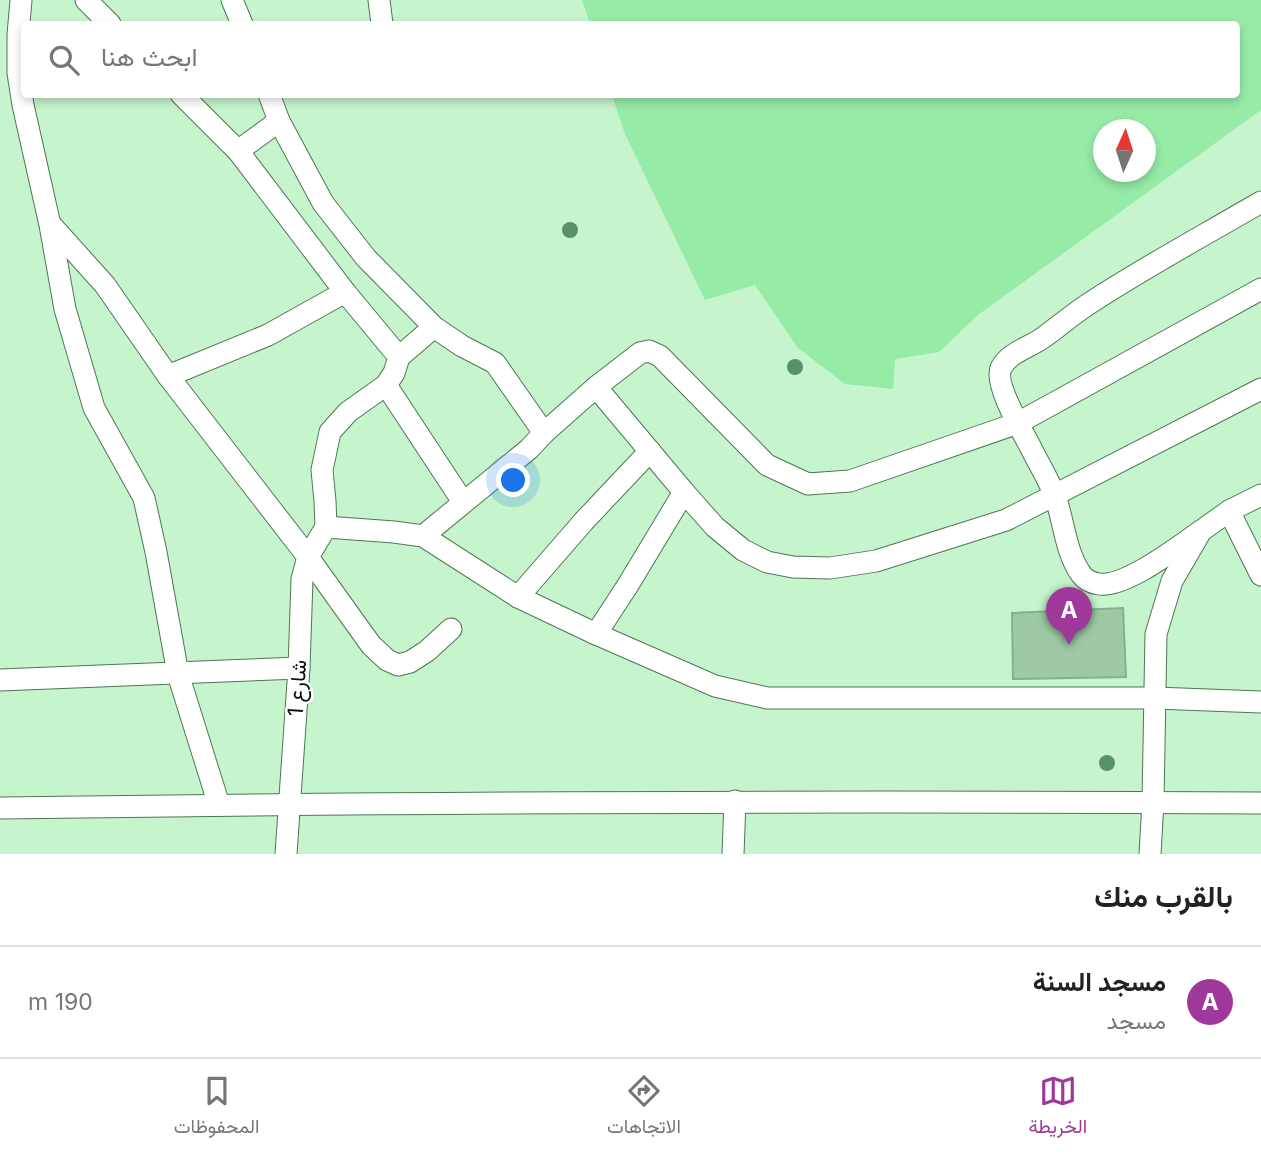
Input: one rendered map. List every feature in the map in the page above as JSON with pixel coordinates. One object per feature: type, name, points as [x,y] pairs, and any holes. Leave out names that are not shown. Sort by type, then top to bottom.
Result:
[{"type":"street","points":[[21,0],[18,73],[21,92]]},
{"type":"street","points":[[86,0],[107,21]]},
{"type":"street","points":[[232,0],[241,21]]},
{"type":"street","points":[[379,0],[382,21]]},
{"type":"street","points":[[22,98],[50,225],[65,309],[94,408],[144,498],[178,674],[219,805]]},
{"type":"street","points":[[185,98],[237,151],[345,292],[399,357]]},
{"type":"street","points":[[270,98],[279,121],[323,203],[366,258],[434,327],[462,346],[495,363],[544,433]]},
{"type":"street","points":[[237,151],[279,121]]},
{"type":"street","points":[[1261,202],[1085,306],[1042,339],[1010,357],[1002,366],[999,375],[1017,423],[1055,496],[1072,555],[1084,580],[1101,585],[1126,579],[1229,511],[1261,495]]},
{"type":"street","points":[[50,225],[105,285],[168,376],[308,557],[371,645],[387,660],[398,665],[410,662],[427,651],[451,629]]},
{"type":"street","points":[[423,536],[529,449],[596,387],[640,353],[649,351],[660,356],[767,465],[808,484],[850,481],[1017,423],[1261,289]]},
{"type":"street","points":[[168,376],[268,335],[345,292]]},
{"type":"street","points":[[434,327],[399,357],[394,373],[386,385],[348,412],[330,432],[322,470],[326,527],[423,536],[518,597],[596,634],[715,686],[767,698],[1155,698],[1261,702]]},
{"type":"street","points":[[386,385],[463,502]]},
{"type":"street","points":[[596,387],[715,527],[743,550],[767,562],[793,567],[830,568],[876,561],[1006,520],[1261,389]]},
{"type":"street","points":[[518,597],[650,450]]},
{"type":"street","points":[[596,634],[684,492]]},
{"type":"street","points":[[1229,511],[1261,575]]},
{"type":"street","name":"شارع 1","points":[[286,854],[299,668],[302,579],[308,557],[326,527]]},
{"type":"street","points":[[1150,854],[1156,634],[1172,581],[1201,531]]},
{"type":"street","points":[[0,680],[299,668]]},
{"type":"street","points":[[733,854],[735,801]]},
{"type":"street","points":[[0,808],[735,801],[1261,803]]},
{"type":"green space","points":[[582,0],[1261,0],[1261,110],[978,315],[939,352],[895,359],[893,389],[845,384],[798,348],[755,285],[705,300],[625,134],[613,98],[1240,98],[1240,21],[589,21]]},
{"type":"building","points":[[1123,608],[1126,677],[1013,679],[1012,613]]},
{"type":"place","name":"مسجد السنة","points":[[1069,645]]}]
